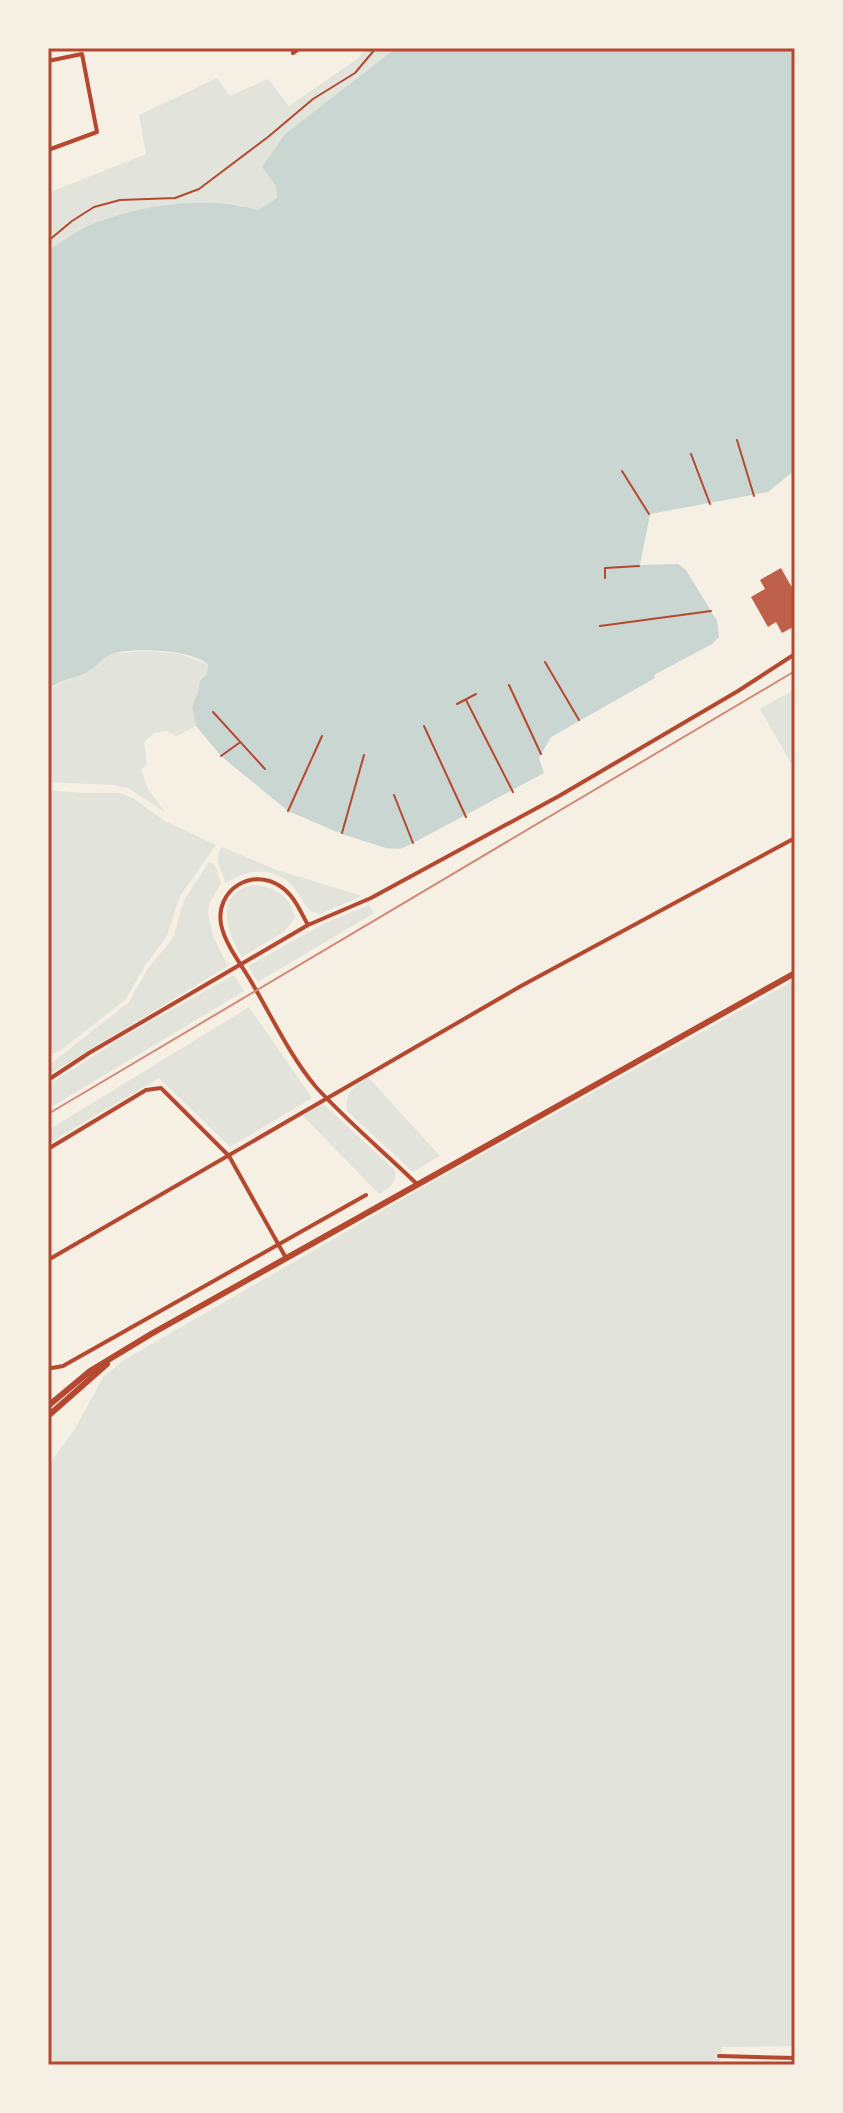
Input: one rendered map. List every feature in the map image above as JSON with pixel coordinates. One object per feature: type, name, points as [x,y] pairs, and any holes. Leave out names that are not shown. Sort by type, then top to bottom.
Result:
[{"type":"main road","points":[[48,1406],[90,1371],[119,1353],[795,973]]},
{"type":"main road","points":[[48,1416],[119,1353]]},
{"type":"street","points":[[293,53],[300,48]]},
{"type":"street","points":[[48,61],[82,54],[97,132],[48,150]]},
{"type":"street","points":[[48,1080],[308,925],[371,898],[559,796],[795,654]]},
{"type":"street","points":[[48,1260],[521,986],[795,838]]},
{"type":"street","points":[[308,925],[288,892],[277,883],[260,878],[233,887],[224,898],[220,913],[227,940],[299,1063],[327,1098],[417,1184]]},
{"type":"street","points":[[48,1149],[146,1090],[164,1090],[229,1156],[286,1258]]},
{"type":"street","points":[[48,1367],[63,1366],[366,1195]]},
{"type":"street","points":[[719,2056],[778,2062],[795,2058]]},
{"type":"path","points":[[48,241],[85,211],[104,203],[167,200],[195,192],[313,99],[355,73],[376,48]]},
{"type":"path","points":[[737,440],[754,496]]},
{"type":"path","points":[[691,454],[710,504]]},
{"type":"path","points":[[622,471],[649,514]]},
{"type":"path","points":[[605,578],[605,568],[639,566]]},
{"type":"path","points":[[600,626],[711,611]]},
{"type":"path","points":[[545,662],[579,720]]},
{"type":"path","points":[[509,685],[541,754]]},
{"type":"path","points":[[457,704],[476,694]]},
{"type":"path","points":[[466,700],[513,792]]},
{"type":"path","points":[[213,712],[265,769]]},
{"type":"path","points":[[424,726],[466,817]]},
{"type":"path","points":[[288,811],[322,736]]},
{"type":"path","points":[[221,756],[240,742]]},
{"type":"path","points":[[342,833],[364,755]]},
{"type":"path","points":[[394,795],[413,843]]},
{"type":"shaded area","points":[[367,48],[396,48],[285,134],[277,198],[258,210],[239,205],[83,229],[48,250],[48,193],[146,154],[139,115],[217,78],[230,96],[268,79],[289,106],[357,59]]},
{"type":"shaded area","points":[[396,48],[795,48],[795,470],[768,492],[650,514],[640,565],[678,564],[686,570],[717,621],[719,637],[712,644],[654,675],[655,678],[551,737],[539,758],[544,773],[400,849],[386,848],[342,834],[288,811],[221,756],[196,726],[192,707],[200,681],[207,674],[208,664],[199,659],[162,651],[114,653],[89,671],[48,689],[48,250],[86,227],[149,208],[216,203],[258,210],[277,198],[276,186],[262,167],[285,134]]},
{"type":"shaded area","points":[[150,651],[179,654],[208,664],[207,675],[192,707],[196,726],[177,736],[167,731],[154,733],[144,742],[147,764],[141,770],[148,789],[165,812],[128,788],[48,782],[48,689],[90,670],[110,653]]},
{"type":"shaded area","points":[[795,689],[795,770],[760,709]]},
{"type":"shaded area","points":[[48,790],[120,793],[133,798],[163,820],[216,845],[180,896],[167,936],[125,1000],[60,1051],[48,1055]]},
{"type":"shaded area","points":[[222,847],[277,870],[362,896],[320,914],[308,908],[287,881],[270,873],[243,874],[226,883],[218,860]]},
{"type":"shaded area","points":[[209,862],[215,865],[221,883],[209,904],[208,914],[214,939],[228,966],[48,1075],[48,1066],[129,1002],[148,968],[173,938],[184,900]]},
{"type":"shaded area","points":[[253,885],[268,887],[280,894],[290,904],[295,918],[285,931],[242,957],[228,926],[228,905],[240,890]]},
{"type":"shaded area","points":[[369,905],[374,913],[258,982],[248,966],[325,923]]},
{"type":"shaded area","points":[[234,975],[244,991],[48,1109],[48,1085],[123,1037]]},
{"type":"shaded area","points":[[795,980],[795,2046],[722,2047],[719,2065],[48,2065],[48,1465],[75,1429],[103,1377],[124,1360],[420,1189]]},
{"type":"shaded area","points":[[249,1007],[312,1098],[230,1147],[159,1078],[48,1144],[50,1129]]},
{"type":"shaded area","points":[[368,1077],[440,1156],[413,1172],[347,1111],[349,1095]]},
{"type":"shaded area","points":[[323,1104],[395,1170],[394,1182],[389,1187],[379,1194],[302,1115]]},
{"type":"building","points":[[781,568],[795,593],[795,626],[782,633],[776,622],[768,627],[751,597],[765,589],[760,580]]},
{"type":"railway","points":[[48,1114],[795,671]]}]
